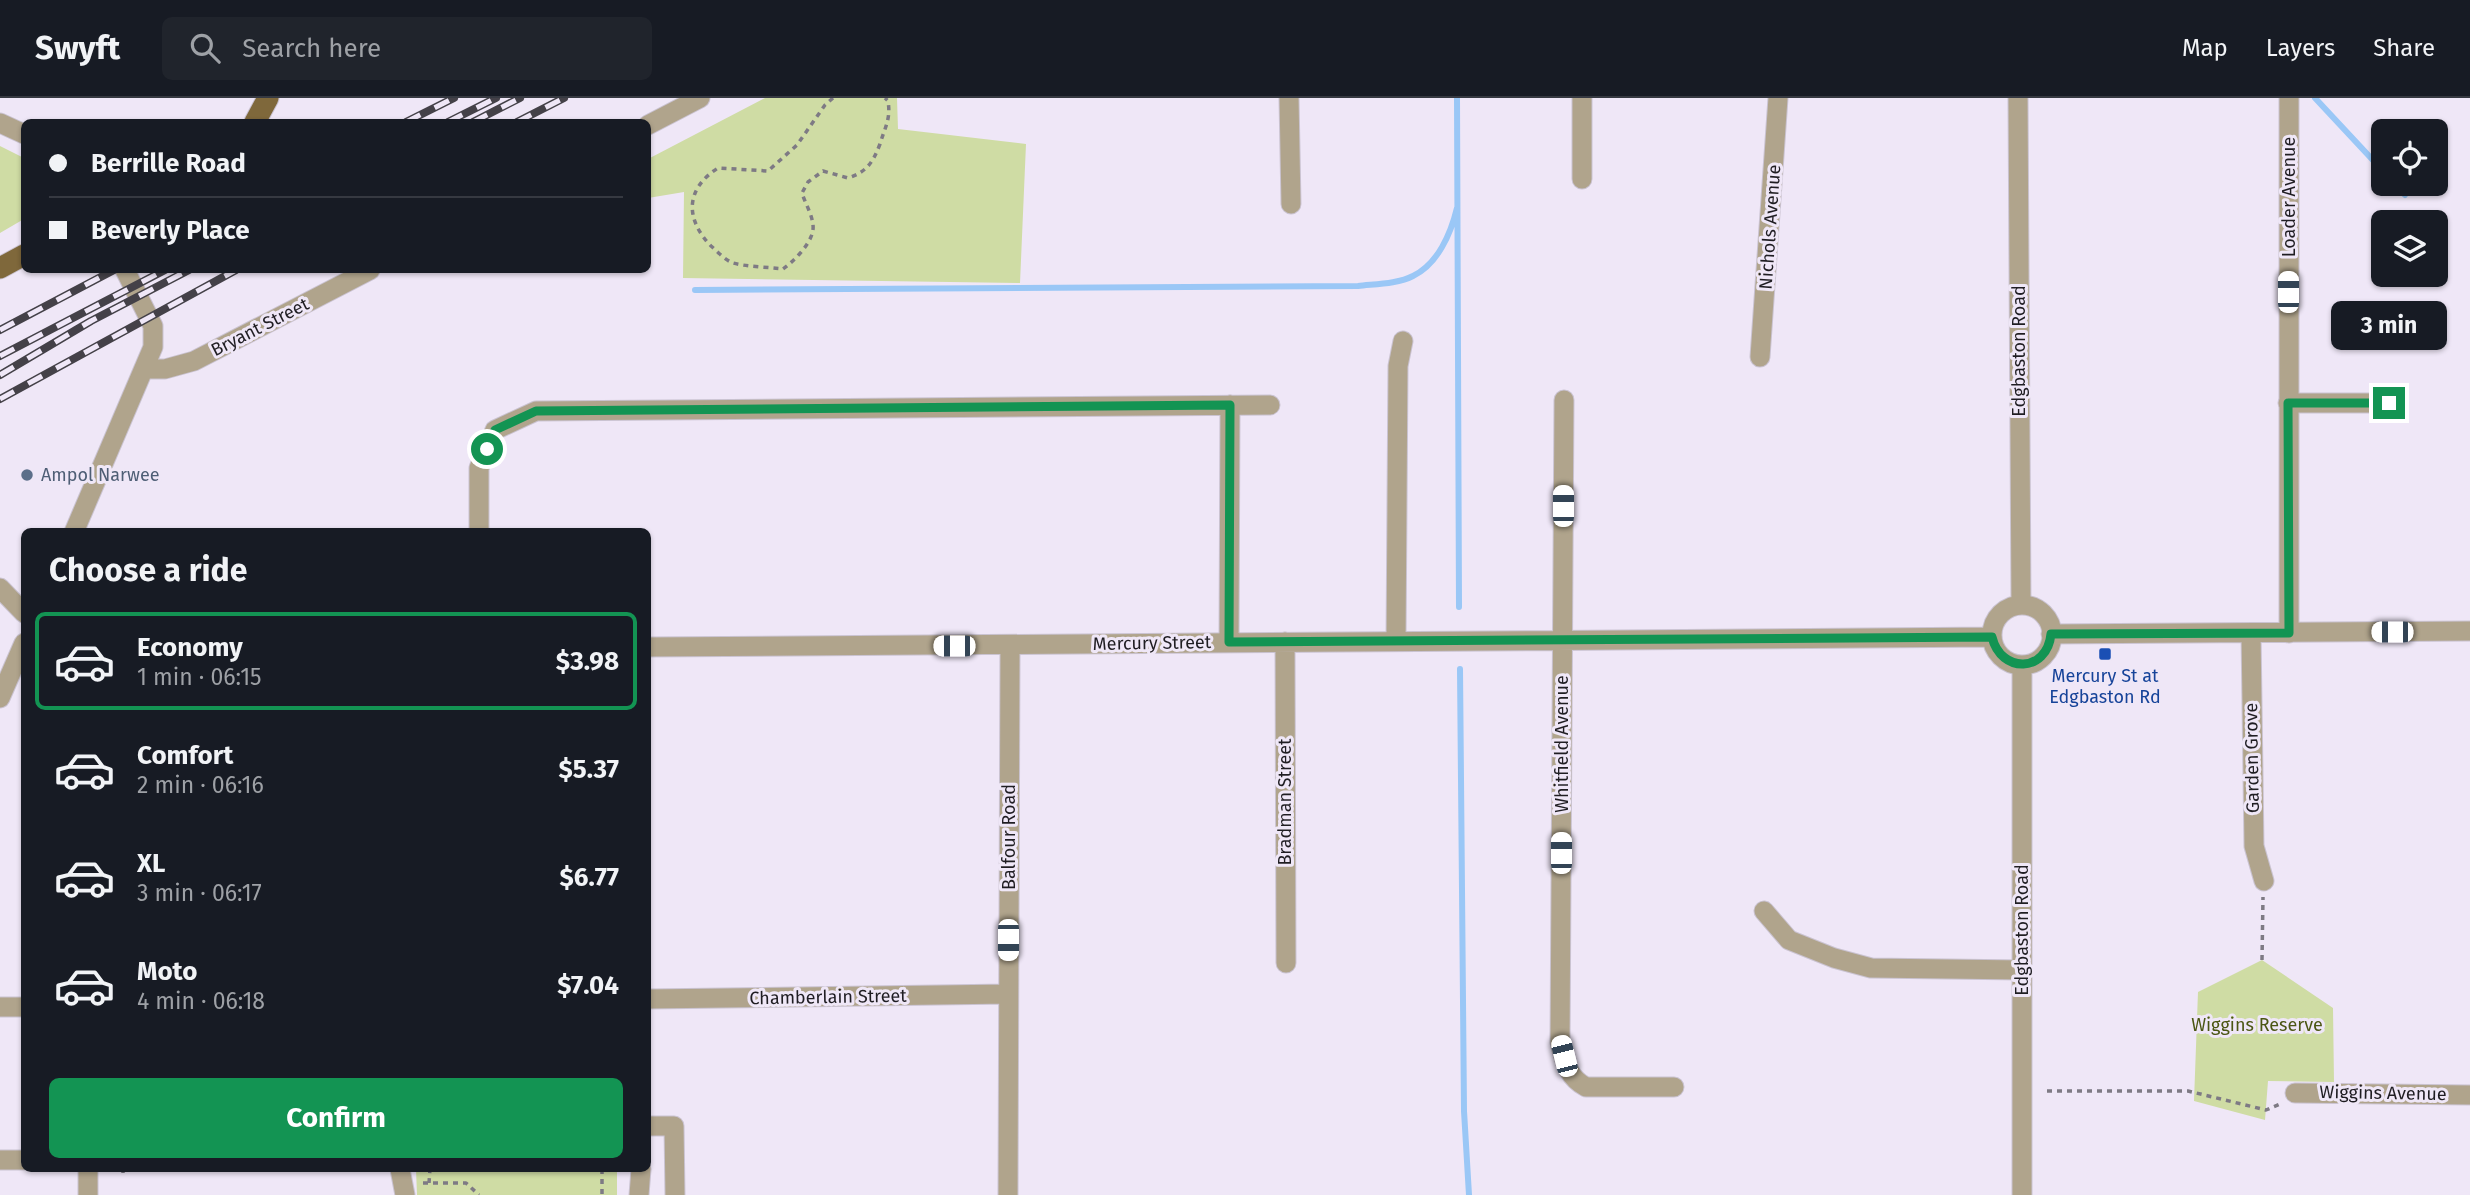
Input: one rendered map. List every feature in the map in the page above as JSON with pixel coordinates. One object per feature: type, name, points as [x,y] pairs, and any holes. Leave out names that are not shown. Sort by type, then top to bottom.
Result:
[{"type":"main road","points":[[257,119],[268,98]]},
{"type":"main road","points":[[0,268],[21,257]]},
{"type":"street","points":[[651,123],[700,98]]},
{"type":"street","points":[[1289,98],[1291,204]]},
{"type":"street","points":[[1582,98],[1582,179]]},
{"type":"street","name":"Nichols Avenue","points":[[1760,357],[1778,98]]},
{"type":"street","name":"Edgbaston Road","points":[[2018,98],[2021,604]]},
{"type":"street","name":"Loader Avenue","points":[[2289,98],[2289,633]]},
{"type":"street","points":[[0,122],[21,132]]},
{"type":"street","points":[[76,528],[153,347],[153,326],[126,273]]},
{"type":"street","name":"Bryant Street","points":[[145,369],[165,369],[194,360],[364,273]]},
{"type":"street","points":[[1396,641],[1398,366],[1403,341]]},
{"type":"street","name":"Whitfield Avenue","points":[[1564,400],[1560,1042],[1567,1069],[1574,1080],[1586,1087],[1674,1087]]},
{"type":"street","points":[[2288,403],[2389,403]]},
{"type":"street","points":[[1229,642],[1230,405]]},
{"type":"street","points":[[479,528],[479,468],[495,430],[536,411],[1270,405]]},
{"type":"street","points":[[0,588],[21,610]]},
{"type":"street","points":[[2021,604],[2030,606],[2046,617],[2051,634],[2046,652],[2039,659],[2022,665],[2013,663],[1998,653],[1992,637],[1997,619],[2004,612],[2021,604]]},
{"type":"street","points":[[2051,634],[2470,631]]},
{"type":"street","name":"Garden Grove","points":[[2251,633],[2254,846],[2264,881]]},
{"type":"street","name":"Mercury Street","points":[[651,647],[1010,646],[1563,638],[1992,637]]},
{"type":"street","name":"Bradman Street","points":[[1285,642],[1286,963]]},
{"type":"street","name":"Balfour Road","points":[[1008,1195],[1010,646]]},
{"type":"street","points":[[0,698],[21,650]]},
{"type":"street","name":"Edgbaston Road","points":[[2022,665],[2022,1195]]},
{"type":"street","points":[[1764,911],[1789,940],[1834,958],[1871,968],[2022,970]]},
{"type":"street","name":"Chamberlain Street","points":[[651,999],[1008,994]]},
{"type":"street","points":[[0,1007],[21,1007]]},
{"type":"street","name":"Wiggins Avenue","points":[[2301,1092],[2470,1094]]},
{"type":"street","points":[[651,1126],[674,1125],[675,1195]]},
{"type":"street","points":[[0,1160],[21,1160]]},
{"type":"street","points":[[88,1172],[88,1195]]},
{"type":"street","points":[[639,1195],[641,1172]]},
{"type":"path","points":[[833,98],[797,145],[768,171],[718,169],[700,184],[694,194],[694,223],[724,258],[734,263],[783,269],[794,262],[811,236],[813,226],[802,193],[808,182],[822,171],[848,178],[869,167],[888,126],[890,113],[885,98]]},
{"type":"path","points":[[2262,960],[2264,881]]},
{"type":"path","points":[[2047,1091],[2189,1091],[2266,1110],[2301,1092]]},
{"type":"path","points":[[429,1183],[430,1172]]},
{"type":"path","points":[[601,1172],[602,1195]]},
{"type":"path","points":[[404,1183],[466,1183],[479,1195]]},
{"type":"green space","points":[[765,98],[897,98],[898,129],[1026,144],[1020,283],[683,278],[684,192],[651,198],[651,157]]},
{"type":"green space","points":[[0,146],[21,156],[21,221],[0,233]]},
{"type":"green space","name":"Wiggins Reserve","points":[[2262,960],[2333,1008],[2334,1082],[2268,1081],[2265,1120],[2194,1101],[2198,992]]},
{"type":"green space","points":[[416,1172],[617,1172],[617,1195],[417,1195]]},
{"type":"waterway","points":[[1457,98],[1459,607]]},
{"type":"waterway","points":[[2315,98],[2371,158]]},
{"type":"waterway","points":[[695,290],[1379,284],[1407,279],[1430,264],[1447,237],[1457,208]]},
{"type":"waterway","points":[[1460,669],[1464,1111],[1469,1195]]},
{"type":"railway","points":[[412,119],[454,98]]},
{"type":"railway","points":[[454,119],[496,98]]},
{"type":"railway","points":[[479,119],[520,98]]},
{"type":"railway","points":[[523,119],[564,98]]},
{"type":"railway","points":[[0,330],[108,273]]},
{"type":"railway","points":[[0,356],[159,273]]},
{"type":"railway","points":[[0,375],[91,321],[183,273]]},
{"type":"railway","points":[[0,399],[231,273]]},
{"type":"place","name":"Ampol Narwee","points":[[27,475]]},
{"type":"place","name":"Mercury St at Edgbaston Rd","points":[[2105,654]]},
{"type":"route","points":[[487,449],[495,430],[536,411],[1230,405],[1229,642],[1992,637],[1998,653],[2005,659],[2022,665],[2039,659],[2046,652],[2051,634],[2289,633],[2288,403],[2389,403]]}]
